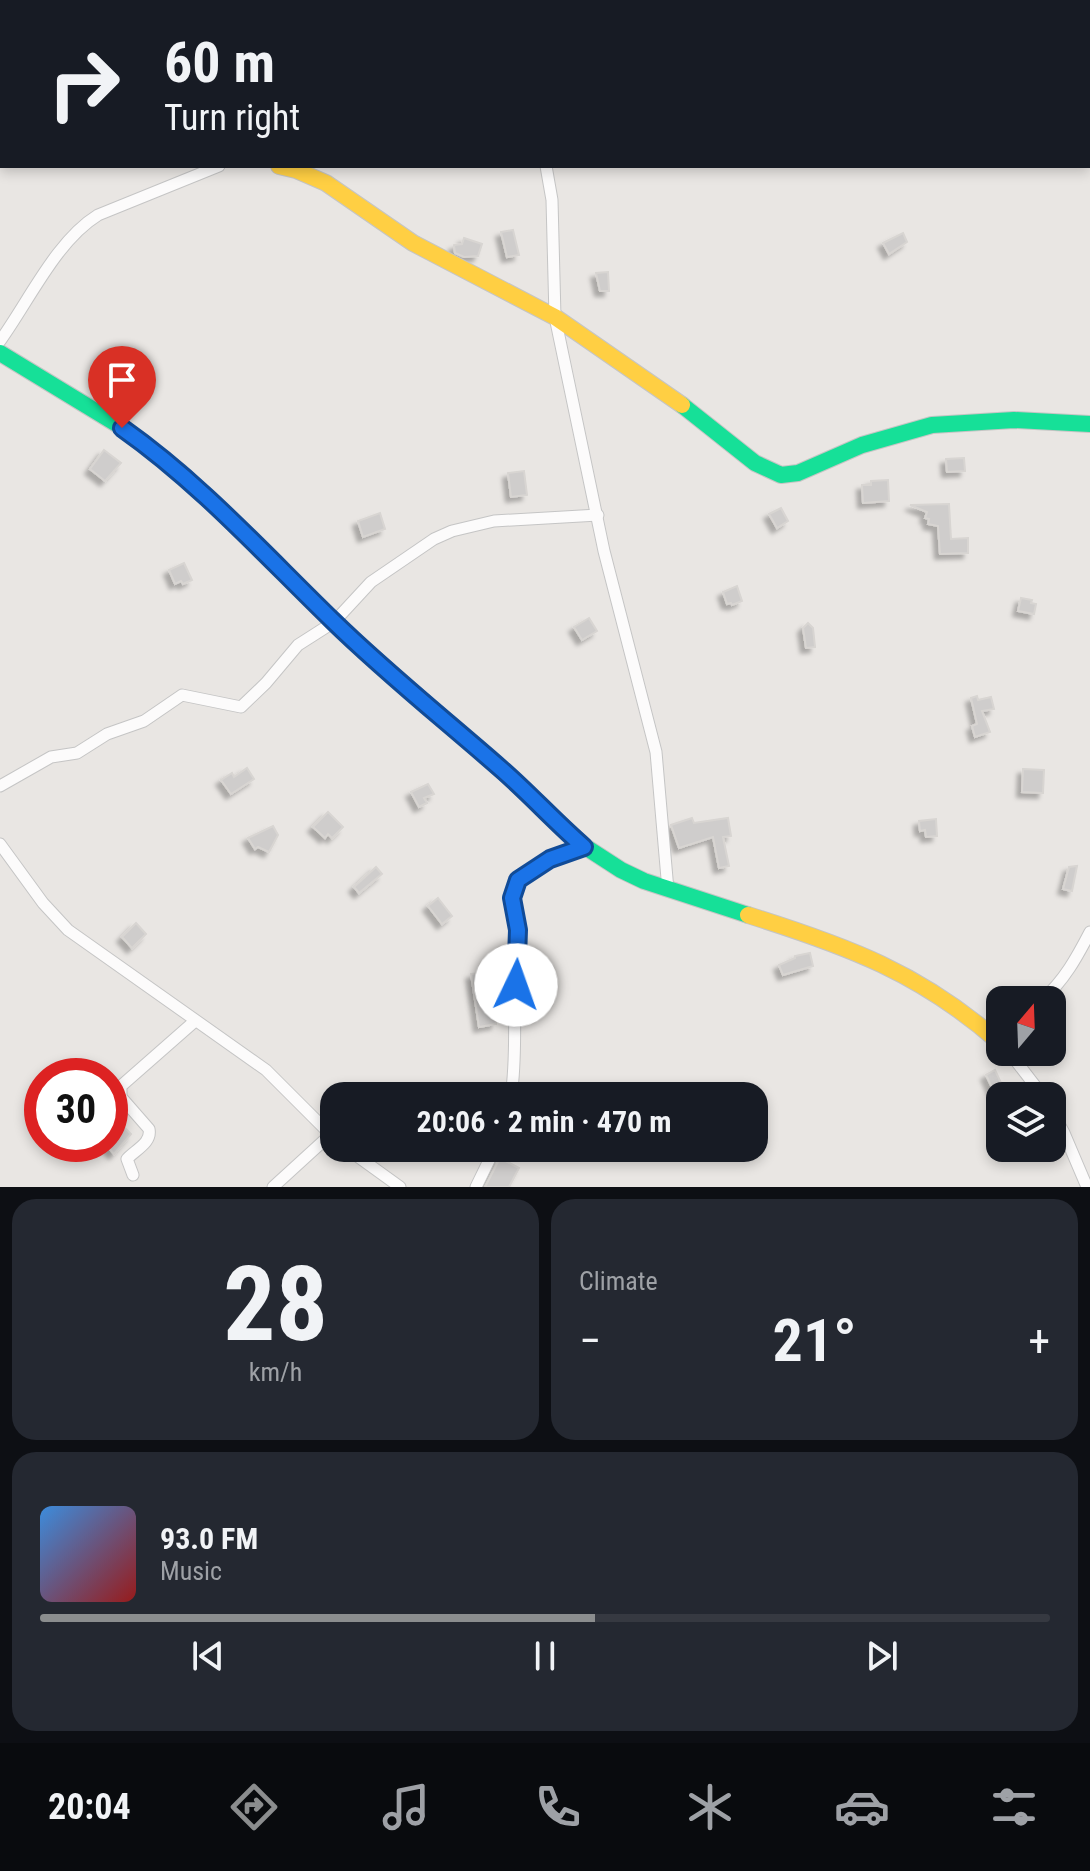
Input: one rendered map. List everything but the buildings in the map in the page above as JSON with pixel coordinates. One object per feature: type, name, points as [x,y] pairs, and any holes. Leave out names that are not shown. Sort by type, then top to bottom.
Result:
[{"type":"street","points":[[0,341],[63,247],[85,223],[214,168]]},
{"type":"street","points":[[287,168],[308,173],[331,185],[421,248],[555,317],[686,408],[758,464],[782,475],[809,470],[839,454],[897,432],[937,424],[1090,424]]},
{"type":"street","points":[[546,168],[552,200],[555,317],[604,551],[656,752],[668,890]]},
{"type":"street","points":[[0,353],[156,452],[242,530],[334,622],[434,713],[503,770],[584,847],[623,872],[668,890],[776,924],[910,975],[970,1015],[986,1030]]},
{"type":"street","points":[[0,786],[51,757],[77,753],[107,734],[144,721],[182,695],[241,707],[266,683],[288,654],[334,622],[371,582],[413,552],[452,531],[494,521],[598,515]]},
{"type":"street","points":[[0,844],[43,903],[68,930],[266,1070],[320,1125]]},
{"type":"street","points":[[513,1082],[518,950],[513,890],[518,880],[528,872],[550,859],[584,847]]},
{"type":"street","points":[[1057,986],[1076,960],[1090,932]]},
{"type":"street","points":[[133,1175],[127,1159],[150,1134],[121,1097],[121,1086],[195,1021]]},
{"type":"street","points":[[1066,1138],[1087,1187]]},
{"type":"street","points":[[273,1187],[320,1147]]},
{"type":"street","points":[[365,1162],[400,1187]]},
{"type":"street","points":[[476,1187],[488,1162]]},
{"type":"traffic: fast","points":[[0,353],[120,426],[180,472],[350,637],[584,846],[644,881],[748,915]]},
{"type":"traffic: fast","points":[[682,405],[755,463],[781,475],[798,473],[862,445],[932,425],[1014,420],[1090,424]]},
{"type":"traffic: slow","points":[[288,168],[326,183],[413,243],[555,317],[682,405]]},
{"type":"traffic: slow","points":[[748,915],[818,938],[882,964],[941,998],[986,1031]]},
{"type":"route","points":[[122,428],[156,452],[242,530],[334,622],[434,713],[503,770],[584,847],[550,859],[528,872],[518,880],[513,890],[518,930],[516,985]]}]
